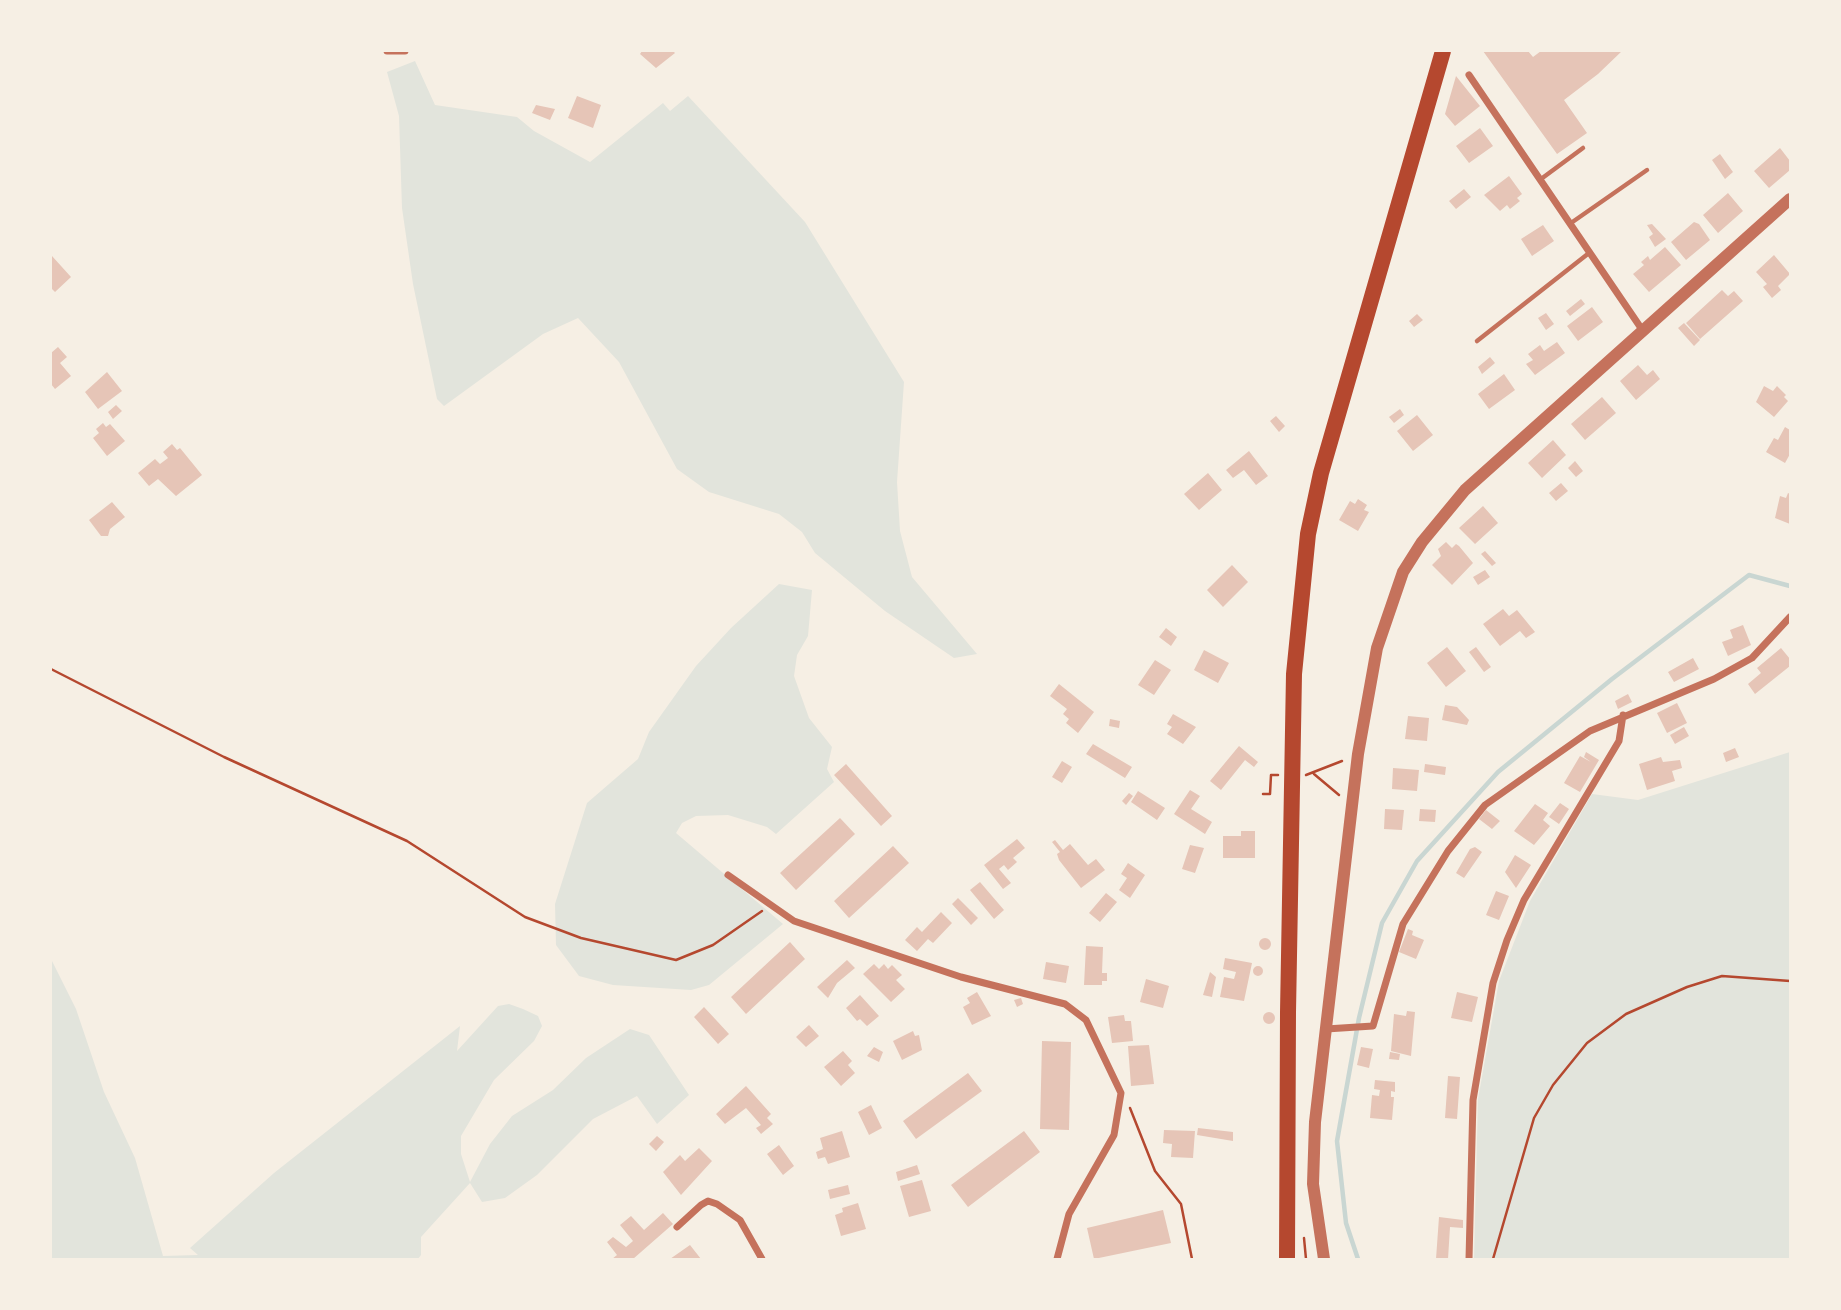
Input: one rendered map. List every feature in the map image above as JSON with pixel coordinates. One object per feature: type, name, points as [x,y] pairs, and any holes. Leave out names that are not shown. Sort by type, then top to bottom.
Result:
[{"type":"main road","points":[[1287,1259],[1294,674],[1308,534],[1325,460],[1443,51]]},
{"type":"street","points":[[387,51],[405,51]]},
{"type":"street","points":[[1469,75],[1643,331]]},
{"type":"street","points":[[1324,1259],[1315,1210],[1313,1161],[1326,1029],[1358,754],[1369,683],[1387,613],[1403,572],[1422,542],[1465,489],[1790,199]]},
{"type":"street","points":[[1326,1029],[1373,1026],[1403,924],[1472,818],[1495,796],[1590,731],[1714,679],[1752,658],[1790,617]]},
{"type":"street","points":[[1469,1259],[1473,1100],[1493,984],[1524,900],[1619,741],[1623,716]]},
{"type":"street","points":[[727,875],[794,921],[961,976],[1065,1004],[1086,1020],[1122,1093],[1114,1135],[1069,1213],[1057,1259]]},
{"type":"street","points":[[677,1227],[701,1205],[708,1201],[717,1204],[740,1220],[762,1259]]},
{"type":"lane","points":[[1541,179],[1583,149]]},
{"type":"lane","points":[[1570,224],[1647,170]]},
{"type":"lane","points":[[1477,341],[1589,253]]},
{"type":"path","points":[[51,669],[224,757],[407,841],[526,917],[581,938],[677,960],[713,945],[771,905]]},
{"type":"path","points":[[1304,775],[1314,774],[1358,754]]},
{"type":"path","points":[[1314,774],[1352,806]]},
{"type":"path","points":[[1263,794],[1270,794],[1270,775],[1278,775]]},
{"type":"path","points":[[1493,1259],[1534,1118],[1553,1084],[1587,1043],[1626,1014],[1722,976],[1790,981]]},
{"type":"path","points":[[1122,1093],[1156,1171],[1181,1204],[1192,1259]]},
{"type":"path","points":[[1304,1236],[1306,1259]]},
{"type":"shaded area","points":[[415,61],[435,105],[517,117],[534,131],[590,162],[663,103],[670,111],[688,96],[805,222],[904,382],[897,482],[900,531],[912,577],[977,654],[954,658],[885,611],[815,553],[802,532],[779,514],[709,492],[677,469],[619,362],[578,318],[543,334],[444,406],[437,399],[413,284],[402,208],[399,116],[387,72]]},
{"type":"shaded area","points":[[779,584],[812,590],[808,636],[797,655],[794,676],[809,718],[832,747],[827,769],[834,782],[776,834],[767,827],[728,815],[696,816],[682,823],[676,833],[783,924],[709,985],[691,990],[613,985],[579,976],[556,945],[555,904],[587,803],[638,759],[649,732],[696,666],[731,628]]},
{"type":"shaded area","points":[[1790,752],[1790,1259],[1474,1259],[1478,1099],[1499,981],[1530,901],[1592,794],[1638,800]]},
{"type":"shaded area","points":[[51,959],[76,1009],[104,1092],[135,1158],[163,1256],[198,1255],[190,1248],[274,1173],[460,1026],[457,1051],[498,1006],[509,1004],[523,1009],[538,1016],[542,1026],[534,1041],[494,1080],[461,1136],[461,1154],[470,1182],[490,1144],[512,1116],[553,1090],[586,1058],[630,1029],[649,1035],[689,1095],[657,1124],[637,1096],[593,1119],[537,1175],[505,1198],[482,1202],[470,1183],[421,1237],[421,1255],[418,1259],[51,1259]]},
{"type":"building","points":[[642,51],[675,53],[656,68],[640,54]]},
{"type":"building","points":[[1483,51],[1528,51],[1533,57],[1541,51],[1622,51],[1564,100],[1587,133],[1557,154]]},
{"type":"building","points":[[1456,76],[1480,106],[1455,126],[1445,114]]},
{"type":"building","points":[[577,96],[601,105],[593,128],[568,118]]},
{"type":"building","points":[[536,105],[555,109],[550,120],[532,113]]},
{"type":"building","points":[[1480,128],[1493,146],[1469,163],[1456,146]]},
{"type":"building","points":[[1780,148],[1790,161],[1790,170],[1769,188],[1754,171]]},
{"type":"building","points":[[1720,154],[1733,172],[1725,179],[1712,160]]},
{"type":"building","points":[[1509,176],[1522,194],[1517,198],[1520,201],[1510,209],[1507,205],[1500,211],[1484,195]]},
{"type":"building","points":[[1464,189],[1471,197],[1456,209],[1449,201]]},
{"type":"building","points":[[1728,193],[1743,211],[1718,233],[1703,215]]},
{"type":"building","points":[[1694,222],[1699,224],[1710,240],[1686,260],[1671,242]]},
{"type":"building","points":[[1652,224],[1666,239],[1655,247],[1649,237],[1653,234],[1647,225]]},
{"type":"building","points":[[1543,225],[1554,241],[1532,256],[1521,239]]},
{"type":"building","points":[[1665,247],[1681,265],[1649,292],[1633,274],[1644,265],[1641,262],[1648,256],[1650,260]]},
{"type":"building","points":[[1774,255],[1790,274],[1778,286],[1781,290],[1772,298],[1763,287],[1767,284],[1756,272]]},
{"type":"building","points":[[52,256],[71,277],[55,292],[51,288]]},
{"type":"building","points":[[1722,290],[1728,296],[1734,291],[1743,301],[1700,339],[1686,323]]},
{"type":"building","points":[[1581,299],[1585,304],[1570,316],[1566,311]]},
{"type":"building","points":[[1592,307],[1603,322],[1578,341],[1567,326]]},
{"type":"building","points":[[1546,313],[1554,324],[1546,330],[1538,318]]},
{"type":"building","points":[[1417,314],[1423,320],[1414,327],[1409,321]]},
{"type":"building","points":[[1684,323],[1700,340],[1694,346],[1678,328]]},
{"type":"building","points":[[1557,342],[1565,353],[1535,375],[1526,364],[1533,360],[1528,354],[1540,345],[1544,351]]},
{"type":"building","points":[[58,347],[67,357],[60,363],[71,376],[55,389],[51,384],[51,353]]},
{"type":"building","points":[[1490,357],[1495,363],[1482,374],[1478,367]]},
{"type":"building","points":[[1638,365],[1647,375],[1653,370],[1660,379],[1636,400],[1620,381]]},
{"type":"building","points":[[107,372],[122,391],[98,409],[85,392]]},
{"type":"building","points":[[1504,374],[1515,390],[1489,409],[1478,394]]},
{"type":"building","points":[[1764,386],[1773,391],[1777,386],[1788,401],[1774,417],[1756,402]]},
{"type":"building","points":[[1602,397],[1616,413],[1585,440],[1571,424]]},
{"type":"building","points":[[116,405],[122,411],[113,419],[108,412]]},
{"type":"building","points":[[1400,409],[1404,415],[1394,423],[1389,417]]},
{"type":"building","points":[[1417,415],[1433,435],[1413,451],[1397,431]]},
{"type":"building","points":[[1276,416],[1285,426],[1279,432],[1270,421]]},
{"type":"building","points":[[103,423],[106,427],[110,424],[125,441],[107,456],[93,438],[99,433],[96,429]]},
{"type":"building","points":[[1785,427],[1790,430],[1790,454],[1785,463],[1766,452],[1774,438],[1778,440]]},
{"type":"building","points":[[1553,440],[1566,455],[1542,478],[1528,463]]},
{"type":"building","points":[[172,444],[177,450],[180,448],[202,475],[176,496],[158,479],[149,486],[138,473],[155,459],[160,464],[168,458],[163,452]]},
{"type":"building","points":[[1249,451],[1268,476],[1256,485],[1244,470],[1233,478],[1226,470]]},
{"type":"building","points":[[1575,461],[1583,471],[1576,477],[1568,468]]},
{"type":"building","points":[[1208,473],[1222,490],[1199,510],[1184,494]]},
{"type":"building","points":[[1561,483],[1568,491],[1556,501],[1549,493]]},
{"type":"building","points":[[1788,493],[1790,524],[1775,518],[1780,496],[1786,498]]},
{"type":"building","points":[[1358,499],[1367,505],[1364,510],[1369,512],[1358,531],[1339,520],[1350,501],[1355,504]]},
{"type":"building","points":[[112,502],[125,517],[110,529],[108,536],[101,536],[89,520]]},
{"type":"building","points":[[1483,506],[1498,523],[1475,544],[1459,528]]},
{"type":"building","points":[[1446,542],[1452,548],[1456,544],[1459,546],[1473,563],[1452,585],[1432,565],[1441,556],[1438,549]]},
{"type":"building","points":[[1485,551],[1496,563],[1492,566],[1481,554]]},
{"type":"building","points":[[1232,565],[1248,582],[1223,607],[1207,590]]},
{"type":"building","points":[[1485,570],[1490,577],[1478,585],[1473,577]]},
{"type":"building","points":[[1503,609],[1509,616],[1517,610],[1535,632],[1526,638],[1520,631],[1500,646],[1483,624]]},
{"type":"building","points":[[1743,625],[1751,645],[1728,656],[1722,642],[1733,638],[1730,630]]},
{"type":"building","points":[[1166,628],[1177,637],[1171,646],[1159,637]]},
{"type":"building","points":[[1447,647],[1466,671],[1446,687],[1427,663]]},
{"type":"building","points":[[1476,647],[1491,667],[1484,672],[1469,652]]},
{"type":"building","points":[[1781,648],[1790,659],[1790,666],[1755,694],[1748,684],[1761,673],[1757,668]]},
{"type":"building","points":[[1204,650],[1229,663],[1218,683],[1194,670]]},
{"type":"building","points":[[1693,658],[1699,669],[1674,682],[1668,672]]},
{"type":"building","points":[[1155,660],[1171,670],[1154,695],[1138,685]]},
{"type":"building","points":[[1059,684],[1094,712],[1078,733],[1066,723],[1069,719],[1063,714],[1067,709],[1050,696]]},
{"type":"building","points":[[1628,694],[1632,702],[1618,709],[1615,701]]},
{"type":"building","points":[[1677,703],[1687,723],[1667,733],[1657,713]]},
{"type":"building","points":[[1445,705],[1457,707],[1469,720],[1467,725],[1442,720]]},
{"type":"building","points":[[1173,714],[1196,727],[1183,744],[1167,734],[1172,727],[1167,724]]},
{"type":"building","points":[[1408,716],[1429,718],[1427,741],[1405,739]]},
{"type":"building","points":[[1110,719],[1120,721],[1119,728],[1109,726]]},
{"type":"building","points":[[1684,727],[1689,736],[1675,744],[1670,735]]},
{"type":"building","points":[[1093,744],[1132,767],[1125,778],[1086,754]]},
{"type":"building","points":[[1239,746],[1258,762],[1254,767],[1245,760],[1221,790],[1210,781]]},
{"type":"building","points":[[1735,748],[1739,757],[1726,762],[1723,753]]},
{"type":"building","points":[[1586,752],[1599,760],[1580,792],[1564,783],[1580,756],[1591,762],[1584,757]]},
{"type":"building","points":[[1661,757],[1663,762],[1680,760],[1682,768],[1672,771],[1675,781],[1647,790],[1639,764]]},
{"type":"building","points":[[1062,761],[1072,767],[1062,783],[1052,777]]},
{"type":"building","points":[[846,764],[892,816],[881,826],[834,775]]},
{"type":"building","points":[[1425,764],[1446,767],[1445,775],[1424,772]]},
{"type":"building","points":[[1393,768],[1419,770],[1417,791],[1392,789]]},
{"type":"building","points":[[1190,790],[1200,796],[1191,809],[1212,822],[1205,834],[1174,814]]},
{"type":"building","points":[[1138,791],[1165,808],[1157,820],[1131,802]]},
{"type":"building","points":[[1129,793],[1133,796],[1126,805],[1122,801]]},
{"type":"building","points":[[1560,803],[1569,809],[1559,824],[1549,817]]},
{"type":"building","points":[[1535,804],[1548,813],[1543,820],[1550,826],[1534,845],[1514,831]]},
{"type":"building","points":[[1385,809],[1404,810],[1402,830],[1384,829]]},
{"type":"building","points":[[1420,809],[1436,810],[1435,822],[1419,821]]},
{"type":"building","points":[[1486,810],[1500,821],[1492,829],[1479,819]]},
{"type":"building","points":[[840,818],[855,834],[796,890],[780,873]]},
{"type":"building","points":[[1241,831],[1255,831],[1255,858],[1223,858],[1223,836],[1241,836]]},
{"type":"building","points":[[1017,839],[1025,848],[1013,858],[1017,862],[1008,870],[1004,865],[999,869],[1011,883],[1003,889],[984,865]]},
{"type":"building","points":[[1055,840],[1063,850],[1070,844],[1088,865],[1096,859],[1105,870],[1081,888],[1059,860],[1057,854],[1060,852],[1052,842]]},
{"type":"building","points":[[1190,845],[1204,848],[1195,873],[1182,869]]},
{"type":"building","points":[[893,846],[909,863],[849,918],[834,901]]},
{"type":"building","points":[[1475,847],[1482,852],[1464,878],[1456,873],[1470,849]]},
{"type":"building","points":[[1515,855],[1531,865],[1516,888],[1505,872]]},
{"type":"building","points":[[1128,863],[1145,875],[1130,898],[1119,890],[1127,878],[1121,874]]},
{"type":"building","points":[[980,882],[1004,910],[994,919],[970,890]]},
{"type":"building","points":[[1496,891],[1509,896],[1499,920],[1486,915]]},
{"type":"building","points":[[1106,893],[1117,902],[1100,922],[1089,913]]},
{"type":"building","points":[[958,898],[978,918],[971,925],[952,904]]},
{"type":"building","points":[[941,912],[952,923],[933,943],[928,939],[917,951],[905,940],[917,927],[922,932]]},
{"type":"building","points":[[1408,929],[1413,931],[1412,935],[1424,940],[1416,959],[1399,952]]},
{"type":"building","points":[[1265,938],[1271,944],[1265,950],[1259,944]]},
{"type":"building","points":[[790,942],[805,959],[746,1014],[731,997]]},
{"type":"building","points":[[1086,946],[1103,947],[1102,973],[1107,973],[1107,981],[1102,981],[1102,985],[1084,985]]},
{"type":"building","points":[[1225,958],[1252,963],[1244,1001],[1220,997],[1224,977],[1234,979],[1236,972],[1223,969]]},
{"type":"building","points":[[847,960],[855,968],[837,983],[828,998],[817,987]]},
{"type":"building","points":[[1046,962],[1069,966],[1066,983],[1043,979]]},
{"type":"building","points":[[874,964],[879,969],[884,964],[888,969],[892,965],[902,975],[896,980],[905,989],[891,1002],[863,974]]},
{"type":"building","points":[[1258,966],[1262,967],[1262,975],[1258,976],[1254,975],[1253,971],[1254,967]]},
{"type":"building","points":[[1210,972],[1216,977],[1212,997],[1203,995]]},
{"type":"building","points":[[1146,979],[1169,986],[1163,1008],[1140,1002]]},
{"type":"building","points":[[977,992],[991,1016],[972,1025],[963,1007],[970,1003],[967,998]]},
{"type":"building","points":[[1457,992],[1478,997],[1472,1022],[1451,1018]]},
{"type":"building","points":[[860,995],[879,1016],[867,1026],[860,1019],[857,1021],[846,1008]]},
{"type":"building","points":[[1021,998],[1023,1004],[1017,1007],[1014,1000]]},
{"type":"building","points":[[704,1007],[729,1034],[718,1044],[694,1017]]},
{"type":"building","points":[[1407,1011],[1415,1012],[1411,1056],[1391,1051],[1394,1014],[1406,1016]]},
{"type":"building","points":[[1269,1012],[1275,1018],[1269,1024],[1263,1018]]},
{"type":"building","points":[[1124,1015],[1125,1021],[1131,1021],[1133,1041],[1112,1043],[1108,1017]]},
{"type":"building","points":[[809,1025],[819,1036],[806,1047],[796,1037]]},
{"type":"building","points":[[913,1031],[915,1036],[919,1035],[922,1050],[902,1060],[893,1041]]},
{"type":"building","points":[[1042,1041],[1071,1042],[1069,1130],[1040,1129]]},
{"type":"building","points":[[1149,1045],[1154,1084],[1131,1086],[1128,1046]]},
{"type":"building","points":[[874,1047],[883,1052],[879,1062],[867,1056]]},
{"type":"building","points":[[1361,1047],[1373,1049],[1369,1068],[1357,1065]]},
{"type":"building","points":[[843,1051],[852,1061],[848,1065],[855,1073],[841,1086],[824,1067]]},
{"type":"building","points":[[1390,1052],[1400,1054],[1399,1060],[1389,1059]]},
{"type":"building","points":[[968,1073],[982,1091],[916,1139],[903,1121]]},
{"type":"building","points":[[1448,1076],[1460,1077],[1457,1119],[1445,1118]]},
{"type":"building","points":[[1375,1080],[1395,1082],[1395,1092],[1391,1091],[1391,1097],[1394,1097],[1392,1120],[1370,1118],[1372,1095],[1379,1096],[1380,1090],[1374,1089]]},
{"type":"building","points":[[746,1086],[771,1114],[767,1118],[773,1124],[761,1134],[756,1128],[761,1125],[746,1108],[725,1124],[716,1114]]},
{"type":"building","points":[[871,1105],[882,1128],[869,1135],[858,1112]]},
{"type":"building","points":[[1198,1128],[1233,1132],[1233,1141],[1197,1135]]},
{"type":"building","points":[[1164,1130],[1195,1131],[1193,1158],[1171,1157],[1172,1144],[1163,1143]]},
{"type":"building","points":[[842,1131],[850,1157],[828,1164],[825,1157],[818,1159],[816,1152],[823,1149],[820,1138]]},
{"type":"building","points":[[1024,1131],[1040,1152],[968,1207],[951,1185]]},
{"type":"building","points":[[657,1136],[664,1142],[656,1151],[649,1144]]},
{"type":"building","points":[[779,1145],[794,1166],[783,1175],[767,1154]]},
{"type":"building","points":[[699,1148],[712,1161],[681,1195],[663,1172],[680,1155],[685,1161]]},
{"type":"building","points":[[917,1165],[920,1174],[898,1181],[896,1172]]},
{"type":"building","points":[[922,1180],[931,1211],[909,1217],[900,1186]]},
{"type":"building","points":[[848,1185],[850,1194],[830,1199],[828,1190]]},
{"type":"building","points":[[858,1203],[866,1229],[841,1236],[835,1215],[843,1212],[842,1208]]},
{"type":"building","points":[[1163,1210],[1171,1243],[1094,1259],[1087,1228]]},
{"type":"building","points":[[663,1213],[673,1224],[633,1259],[612,1259],[617,1255],[607,1242],[613,1237],[626,1247],[633,1241],[620,1225],[631,1216],[644,1230]]},
{"type":"building","points":[[1439,1217],[1463,1220],[1463,1228],[1450,1227],[1448,1259],[1436,1259]]},
{"type":"building","points":[[690,1245],[701,1259],[670,1259]]},
{"type":"waterway","points":[[1358,1259],[1346,1223],[1337,1141],[1359,1018],[1382,923],[1417,861],[1498,772],[1612,679],[1749,575],[1790,586]]}]
